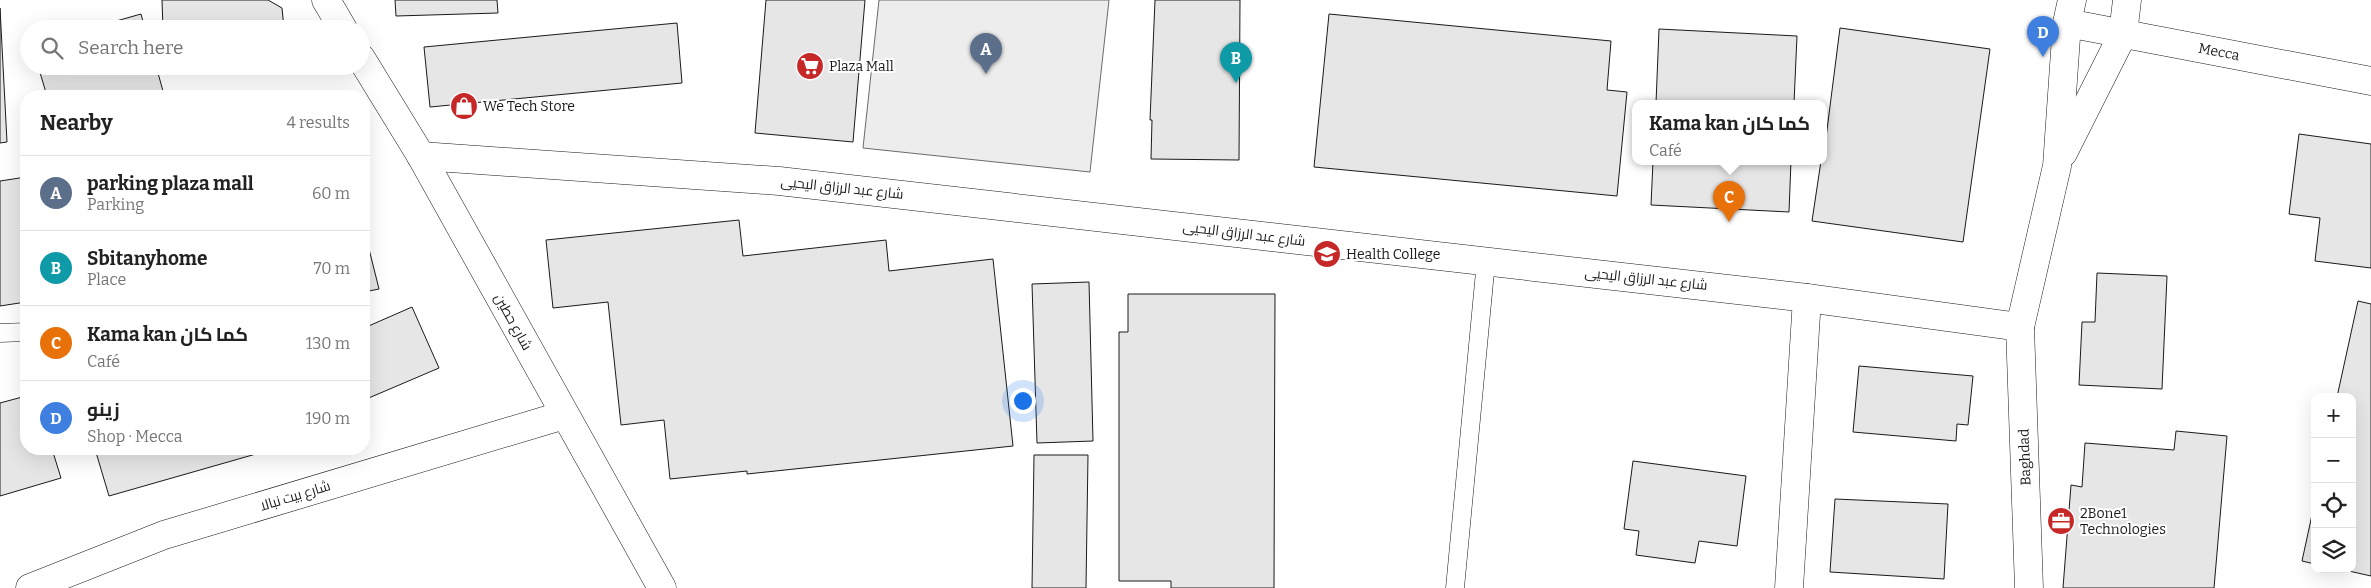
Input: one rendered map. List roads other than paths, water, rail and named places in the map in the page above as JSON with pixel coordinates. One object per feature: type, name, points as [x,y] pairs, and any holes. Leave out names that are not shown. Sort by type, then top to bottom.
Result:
[{"type":"street","points":[[326,0],[338,20]]},
{"type":"street","points":[[2057,166],[2123,34],[2127,0]]},
{"type":"street","points":[[2020,327],[2057,166],[2070,12]]},
{"type":"street","name":"Mecca","points":[[2070,12],[2123,34],[2371,81]]},
{"type":"street","name":"شارع حطين","points":[[370,73],[421,156],[662,588]]},
{"type":"street","name":"شارع عبد الرزاق اليحيى","points":[[421,156],[779,180],[1806,298],[2020,327]]},
{"type":"street","points":[[1789,588],[1806,298]]},
{"type":"street","name":"Baghdad","points":[[2020,327],[2030,588]]},
{"type":"street","name":"شارع بيت نبالا","points":[[30,588],[164,536],[564,415]]},
{"type":"lane","points":[[1455,588],[1486,261]]},
{"type":"lane","points":[[0,334],[20,332]]},
{"type":"place","name":"زينو","points":[[2043,57]]},
{"type":"place","name":"Plaza Mall","points":[[810,66]]},
{"type":"place","name":"parking plaza mall","points":[[986,74]]},
{"type":"place","name":"Sbitanyhome","points":[[1236,83]]},
{"type":"place","name":"We Tech Store","points":[[464,106]]},
{"type":"place","name":"Kama kan كما كان","points":[[1729,222]]},
{"type":"place","name":"Health College","points":[[1327,254]]},
{"type":"place","name":"2Bone1 Technologies","points":[[2061,521]]}]
